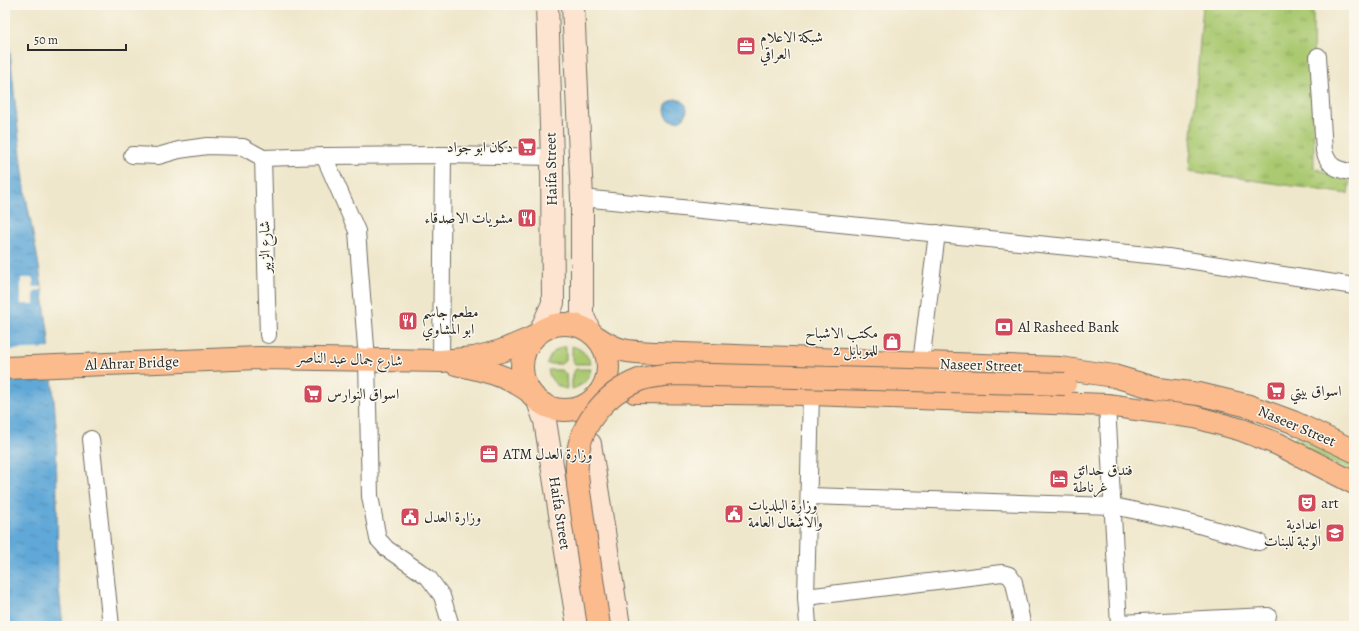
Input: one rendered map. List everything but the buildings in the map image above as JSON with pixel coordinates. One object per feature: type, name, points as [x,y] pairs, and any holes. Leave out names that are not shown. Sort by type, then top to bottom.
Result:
[{"type":"main road","name":"Haifa Street","points":[[537,334],[552,303],[552,157],[547,5]]},
{"type":"main road","name":"Haifa Street","points":[[573,5],[582,198],[582,314],[594,334]]},
{"type":"main road","points":[[564,323],[577,325],[594,334],[606,350],[611,380],[600,394],[590,404],[577,409],[564,410],[550,408],[534,396],[524,379],[522,364],[525,350],[537,334],[552,325],[564,323]]},
{"type":"main road","name":"شارع جمال عبد الناصر","points":[[259,358],[288,357],[328,360],[441,361],[474,358],[501,351],[537,334]]},
{"type":"main road","name":"Naseer Street","points":[[594,334],[607,344],[625,351],[1060,368],[1114,376],[1158,389],[1199,394],[1250,406],[1293,422],[1354,451]]},
{"type":"main road","name":"Al Ahrar Bridge","points":[[5,368],[259,358]]},
{"type":"main road","name":"شارع جمال عبد الناصر","points":[[441,361],[498,374],[518,383],[534,396]]},
{"type":"main road","points":[[599,626],[578,485],[576,463],[578,450],[582,437],[592,418],[608,399],[626,386],[639,380],[655,376],[675,374],[1065,384],[1158,389]]},
{"type":"main road","name":"Naseer Street","points":[[635,392],[1107,405],[1195,417],[1242,430],[1278,444],[1354,483]]},
{"type":"main road","name":"Haifa Street","points":[[534,396],[545,421],[578,626]]},
{"type":"main road","points":[[590,444],[619,626]]},
{"type":"main road","points":[[560,516],[565,506],[580,498],[591,500],[600,507]]},
{"type":"street","points":[[1318,56],[1324,151],[1327,162],[1336,169],[1354,173]]},
{"type":"street","points":[[132,155],[158,156],[179,150],[207,146],[243,147],[263,158],[443,155],[552,157]]},
{"type":"street","points":[[441,361],[443,155]]},
{"type":"street","points":[[324,156],[357,231],[367,360],[370,496],[378,540],[387,549],[428,577],[442,596],[451,626]]},
{"type":"street","name":"شارع الزبير","points":[[263,158],[268,335]]},
{"type":"street","points":[[582,198],[1168,257],[1354,286]]},
{"type":"street","points":[[922,363],[937,233]]},
{"type":"street","points":[[808,626],[806,597],[810,496],[811,398]]},
{"type":"street","points":[[1107,405],[1119,624],[1268,616]]},
{"type":"street","points":[[91,439],[111,626]]},
{"type":"street","points":[[810,496],[1112,506],[1185,521],[1259,542]]},
{"type":"street","points":[[806,597],[1002,573],[1009,575],[1014,582],[1022,623],[1021,626]]},
{"type":"green space","points":[[1203,5],[1313,5],[1314,168],[1350,181],[1348,194],[1189,171]]},
{"type":"green space","points":[[566,346],[566,360],[561,364],[547,364],[554,352],[559,348]]},
{"type":"green space","points":[[572,346],[584,352],[591,364],[575,364],[572,360]]},
{"type":"green space","points":[[576,369],[591,369],[589,376],[584,382],[572,389],[572,374]]},
{"type":"green space","points":[[548,370],[561,370],[566,374],[567,389],[560,387],[554,382],[550,377]]},
{"type":"green space","points":[[1298,434],[1354,461],[1354,475],[1295,442]]},
{"type":"water","points":[[5,5],[26,197],[38,260],[48,331],[56,424],[58,581],[63,626],[5,626]]},
{"type":"water","points":[[676,99],[684,102],[687,110],[684,118],[676,121],[668,118],[665,110],[668,102]]},
{"type":"pier","points":[[21,278],[33,278],[33,287],[42,287],[42,290],[34,291],[34,304],[21,304]]},
{"type":"pier","points":[[52,348],[54,379],[5,380],[5,350]]},
{"type":"place","name":"شبكة الاعلام العراقي","points":[[746,46]]},
{"type":"place","name":"دكان ابو جواد","points":[[527,147]]},
{"type":"place","name":"مشويات الاصدقاء","points":[[527,218]]},
{"type":"place","name":"مطعم جاسم ابو المشاوي","points":[[408,321]]},
{"type":"place","name":"Al Rasheed Bank","points":[[1004,327]]},
{"type":"place","name":"مكتب الاشباح 2 للموبايل","points":[[892,342]]},
{"type":"place","name":"اسواق بيتي","points":[[1276,391]]},
{"type":"place","name":"اسواق النوارس","points":[[313,394]]},
{"type":"place","name":"ATM وزارة العدل","points":[[489,454]]},
{"type":"place","name":"فندق حدائق غرناطة","points":[[1059,479]]},
{"type":"place","name":"art","points":[[1307,503]]},
{"type":"place","name":"وزارة البلديات والاشغال العامة","points":[[734,514]]},
{"type":"place","name":"وزارة العدل","points":[[410,517]]},
{"type":"place","name":"اعدادية الوثبة للبنات","points":[[1335,533]]}]
